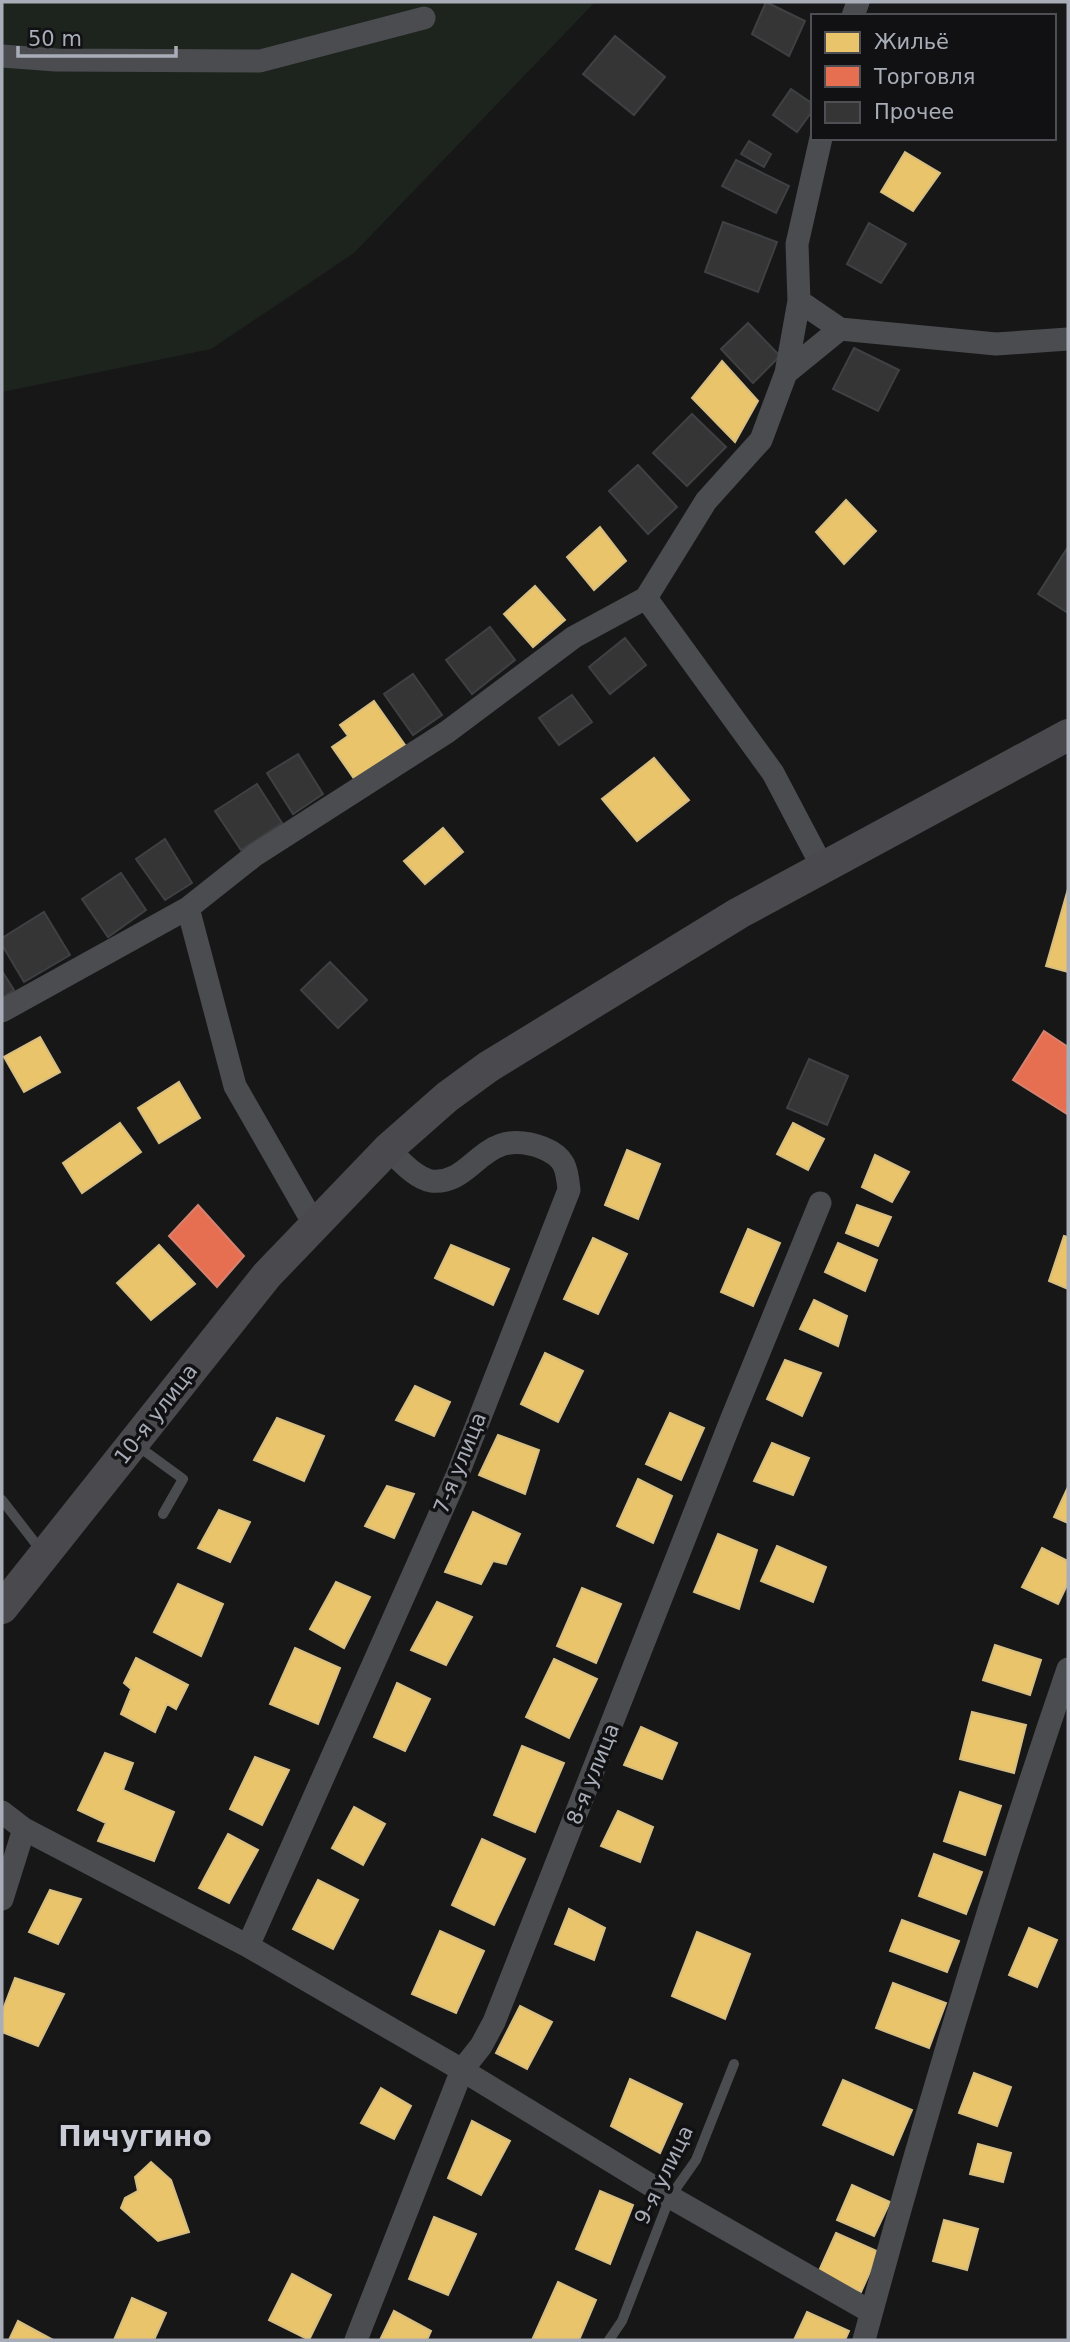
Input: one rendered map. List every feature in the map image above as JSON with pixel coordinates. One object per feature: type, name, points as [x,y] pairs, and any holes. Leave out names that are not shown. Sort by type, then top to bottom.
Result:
[{"type":"street","points":[[2,56],[55,60],[260,61],[424,18]]},
{"type":"street","points":[[2,1011],[188,908],[256,855],[447,732],[574,637],[646,598],[706,501],[761,440],[786,373],[799,301],[797,244],[821,140]]},
{"type":"street","points":[[799,301],[840,329],[996,344],[1068,339]]},
{"type":"street","points":[[786,373],[840,329]]},
{"type":"street","points":[[646,598],[773,773],[823,868]]},
{"type":"street","name":"10-я улица","points":[[2,1608],[267,1275],[388,1149],[447,1097],[488,1067],[739,913],[1068,735]]},
{"type":"street","points":[[188,908],[235,1086],[314,1224]]},
{"type":"street","name":"7-я улица","points":[[248,1945],[457,1476],[569,1190],[566,1165],[554,1153],[528,1142],[498,1144],[461,1171],[446,1179],[433,1181],[421,1178],[388,1149]]},
{"type":"street","name":"8-я улица","points":[[356,2340],[462,2070],[495,2022],[732,1418],[820,1203]]},
{"type":"street","points":[[863,2340],[939,2068],[1006,1852],[1068,1670]]},
{"type":"street","points":[[2,1812],[24,1829],[248,1945],[462,2070],[670,2197],[871,2312]]},
{"type":"street","points":[[2,1899],[24,1829]]},
{"type":"lane","points":[[133,1443],[183,1479],[163,1514]]},
{"type":"lane","points":[[2,1500],[44,1554]]},
{"type":"lane","name":"9-я улица","points":[[609,2340],[622,2321],[670,2197],[696,2160],[733,2064]]},
{"type":"shaded area","points":[[2,2],[595,2],[354,253],[211,349],[2,392]]},
{"type":"building: Жильё","points":[[905,152],[940,173],[913,211],[881,192]]},
{"type":"building: Жильё","points":[[722,361],[758,401],[735,442],[692,398]]},
{"type":"building: Жильё","points":[[846,500],[876,531],[844,564],[816,532]]},
{"type":"building: Жильё","points":[[600,527],[626,561],[594,590],[567,557]]},
{"type":"building: Жильё","points":[[535,586],[565,620],[533,647],[504,614]]},
{"type":"building: Жильё","points":[[374,701],[405,745],[355,780],[332,747],[348,736],[340,725]]},
{"type":"building: Жильё","points":[[654,758],[689,800],[637,841],[602,799]]},
{"type":"building: Жильё","points":[[443,828],[463,852],[425,884],[404,861]]},
{"type":"building: Жильё","points":[[1068,889],[1068,972],[1046,966]]},
{"type":"building: Жильё","points":[[40,1037],[60,1072],[24,1092],[4,1057]]},
{"type":"building: Жильё","points":[[179,1082],[200,1118],[159,1143],[138,1108]]},
{"type":"building: Жильё","points":[[120,1123],[141,1152],[82,1193],[63,1163]]},
{"type":"building: Жильё","points":[[793,1123],[824,1139],[808,1170],[777,1154]]},
{"type":"building: Жильё","points":[[627,1150],[660,1164],[638,1219],[605,1205]]},
{"type":"building: Жильё","points":[[875,1155],[909,1172],[892,1202],[862,1187]]},
{"type":"building: Жильё","points":[[857,1205],[891,1217],[878,1246],[846,1233]]},
{"type":"building: Жильё","points":[[748,1229],[780,1243],[753,1306],[721,1292]]},
{"type":"building: Жильё","points":[[1064,1236],[1068,1237],[1068,1289],[1049,1281]]},
{"type":"building: Жильё","points":[[593,1238],[627,1254],[598,1314],[564,1299]]},
{"type":"building: Жильё","points":[[838,1243],[877,1260],[865,1291],[825,1272]]},
{"type":"building: Жильё","points":[[159,1245],[195,1284],[151,1320],[117,1283]]},
{"type":"building: Жильё","points":[[451,1245],[509,1269],[493,1305],[435,1278]]},
{"type":"building: Жильё","points":[[814,1300],[847,1316],[838,1346],[800,1329]]},
{"type":"building: Жильё","points":[[545,1353],[583,1371],[558,1422],[521,1404]]},
{"type":"building: Жильё","points":[[785,1360],[821,1373],[802,1416],[767,1399]]},
{"type":"building: Жильё","points":[[415,1386],[450,1402],[434,1436],[396,1420]]},
{"type":"building: Жильё","points":[[670,1413],[704,1428],[681,1480],[646,1464]]},
{"type":"building: Жильё","points":[[277,1418],[324,1436],[304,1481],[254,1460]]},
{"type":"building: Жильё","points":[[498,1435],[539,1450],[525,1494],[479,1475]]},
{"type":"building: Жильё","points":[[772,1443],[809,1458],[793,1495],[754,1481]]},
{"type":"building: Жильё","points":[[638,1479],[672,1496],[653,1543],[617,1526]]},
{"type":"building: Жильё","points":[[387,1486],[414,1494],[394,1538],[365,1526]]},
{"type":"building: Жильё","points":[[1068,1487],[1068,1523],[1054,1517]]},
{"type":"building: Жильё","points":[[219,1510],[250,1522],[230,1562],[198,1548]]},
{"type":"building: Жильё","points":[[473,1512],[520,1534],[506,1564],[493,1561],[481,1584],[445,1572]]},
{"type":"building: Жильё","points":[[718,1534],[757,1550],[739,1609],[694,1592]]},
{"type":"building: Жильё","points":[[777,1546],[826,1567],[813,1602],[761,1581]]},
{"type":"building: Жильё","points":[[1042,1548],[1068,1561],[1068,1583],[1058,1604],[1022,1587]]},
{"type":"building: Жильё","points":[[336,1582],[370,1597],[344,1648],[310,1629]]},
{"type":"building: Жильё","points":[[178,1584],[223,1604],[201,1656],[154,1632]]},
{"type":"building: Жильё","points":[[582,1588],[621,1604],[596,1663],[557,1646]]},
{"type":"building: Жильё","points":[[437,1602],[472,1617],[446,1665],[411,1650]]},
{"type":"building: Жильё","points":[[995,1645],[1041,1660],[1030,1695],[983,1680]]},
{"type":"building: Жильё","points":[[295,1648],[340,1668],[318,1724],[270,1704]]},
{"type":"building: Жильё","points":[[136,1658],[188,1685],[176,1709],[167,1704],[155,1732],[121,1714],[131,1689],[124,1683]]},
{"type":"building: Жильё","points":[[554,1659],[597,1679],[569,1738],[526,1717]]},
{"type":"building: Жильё","points":[[397,1683],[430,1699],[405,1751],[374,1737]]},
{"type":"building: Жильё","points":[[972,1712],[1026,1725],[1014,1773],[960,1759]]},
{"type":"building: Жильё","points":[[641,1727],[677,1743],[662,1779],[624,1765]]},
{"type":"building: Жильё","points":[[522,1746],[564,1763],[535,1832],[494,1815]]},
{"type":"building: Жильё","points":[[105,1753],[133,1763],[123,1790],[174,1812],[154,1861],[98,1841],[106,1823],[78,1810]]},
{"type":"building: Жильё","points":[[255,1757],[289,1770],[262,1825],[230,1809]]},
{"type":"building: Жильё","points":[[960,1792],[1001,1806],[985,1855],[944,1841]]},
{"type":"building: Жильё","points":[[354,1807],[385,1824],[363,1865],[332,1848]]},
{"type":"building: Жильё","points":[[618,1811],[653,1827],[640,1862],[601,1846]]},
{"type":"building: Жильё","points":[[228,1834],[258,1850],[229,1903],[199,1888]]},
{"type":"building: Жильё","points":[[482,1839],[525,1859],[494,1925],[452,1905]]},
{"type":"building: Жильё","points":[[934,1854],[982,1872],[966,1914],[919,1896]]},
{"type":"building: Жильё","points":[[318,1880],[358,1900],[333,1949],[293,1929]]},
{"type":"building: Жильё","points":[[50,1890],[81,1899],[58,1944],[29,1932]]},
{"type":"building: Жильё","points":[[569,1909],[605,1928],[594,1960],[555,1944]]},
{"type":"building: Жильё","points":[[902,1920],[959,1941],[947,1972],[890,1951]]},
{"type":"building: Жильё","points":[[1029,1928],[1057,1940],[1037,1987],[1009,1975]]},
{"type":"building: Жильё","points":[[440,1931],[484,1951],[456,2013],[412,1994]]},
{"type":"building: Жильё","points":[[697,1932],[750,1954],[725,2019],[672,1996]]},
{"type":"building: Жильё","points":[[15,1978],[64,1994],[38,2046],[2,2032],[2,2012]]},
{"type":"building: Жильё","points":[[893,1983],[946,2003],[929,2048],[876,2028]]},
{"type":"building: Жильё","points":[[520,2006],[552,2022],[527,2069],[496,2053]]},
{"type":"building: Жильё","points":[[974,2073],[1011,2087],[997,2126],[959,2113]]},
{"type":"building: Жильё","points":[[630,2079],[682,2104],[660,2153],[611,2126]]},
{"type":"building: Жильё","points":[[843,2080],[912,2110],[893,2155],[823,2125]]},
{"type":"building: Жильё","points":[[381,2088],[411,2106],[394,2139],[361,2123]]},
{"type":"building: Жильё","points":[[472,2121],[510,2141],[481,2195],[448,2178]]},
{"type":"building: Жильё","points":[[978,2144],[1011,2153],[1003,2182],[970,2174]]},
{"type":"building: Жильё","points":[[151,2162],[171,2180],[189,2232],[158,2241],[121,2208],[125,2198],[138,2191],[135,2177]]},
{"type":"building: Жильё","points":[[852,2185],[890,2202],[874,2236],[837,2220]]},
{"type":"building: Жильё","points":[[600,2191],[633,2205],[610,2264],[576,2249]]},
{"type":"building: Жильё","points":[[434,2217],[476,2234],[448,2295],[409,2279]]},
{"type":"building: Жильё","points":[[944,2220],[978,2229],[967,2270],[933,2261]]},
{"type":"building: Жильё","points":[[836,2233],[879,2252],[861,2292],[818,2273]]},
{"type":"building: Жильё","points":[[292,2274],[331,2295],[309,2340],[269,2320]]},
{"type":"building: Жильё","points":[[558,2282],[596,2300],[579,2340],[532,2340]]},
{"type":"building: Жильё","points":[[132,2298],[166,2313],[154,2340],[114,2340]]},
{"type":"building: Жильё","points":[[394,2311],[431,2331],[427,2340],[380,2340]]},
{"type":"building: Жильё","points":[[807,2312],[849,2331],[845,2340],[794,2340]]},
{"type":"building: Жильё","points":[[18,2321],[53,2340],[9,2340]]},
{"type":"building: Торговля","points":[[1044,1031],[1068,1047],[1067,1114],[1013,1080]]},
{"type":"building: Торговля","points":[[198,1205],[244,1256],[217,1287],[169,1236]]},
{"type":"building: Прочее","points":[[766,2],[805,21],[789,56],[752,34]]},
{"type":"building: Прочее","points":[[615,36],[665,77],[634,115],[583,74]]},
{"type":"building: Прочее","points":[[791,89],[811,103],[811,113],[797,132],[773,115]]},
{"type":"building: Прочее","points":[[749,141],[771,154],[764,167],[741,154]]},
{"type":"building: Прочее","points":[[736,160],[789,186],[776,213],[722,186]]},
{"type":"building: Прочее","points":[[723,222],[777,242],[758,292],[705,272]]},
{"type":"building: Прочее","points":[[869,223],[906,244],[881,283],[847,264]]},
{"type":"building: Прочее","points":[[748,323],[780,356],[753,383],[721,349]]},
{"type":"building: Прочее","points":[[854,348],[899,370],[878,411],[833,389]]},
{"type":"building: Прочее","points":[[692,414],[726,447],[687,486],[653,453]]},
{"type":"building: Прочее","points":[[638,465],[677,507],[648,534],[609,491]]},
{"type":"building: Прочее","points":[[1068,547],[1068,613],[1038,594]]},
{"type":"building: Прочее","points":[[490,627],[515,660],[472,694],[446,660]]},
{"type":"building: Прочее","points":[[625,638],[646,665],[610,694],[589,667]]},
{"type":"building: Прочее","points":[[413,674],[442,715],[413,735],[384,694]]},
{"type":"building: Прочее","points":[[572,695],[592,722],[559,745],[539,718]]},
{"type":"building: Прочее","points":[[298,754],[323,794],[293,814],[267,773]]},
{"type":"building: Прочее","points":[[257,784],[282,823],[241,850],[215,811]]},
{"type":"building: Прочее","points":[[165,839],[192,883],[165,900],[136,859]]},
{"type":"building: Прочее","points":[[121,873],[146,910],[108,937],[82,899]]},
{"type":"building: Прочее","points":[[44,912],[70,955],[24,982],[2,945],[2,938]]},
{"type":"building: Прочее","points":[[330,962],[367,1000],[338,1028],[301,990]]},
{"type":"building: Прочее","points":[[2,971],[14,990],[2,998]]},
{"type":"building: Прочее","points":[[809,1059],[848,1076],[827,1125],[787,1108]]},
{"type":"district","name":"Пичугино","points":[[135,2136]]}]
